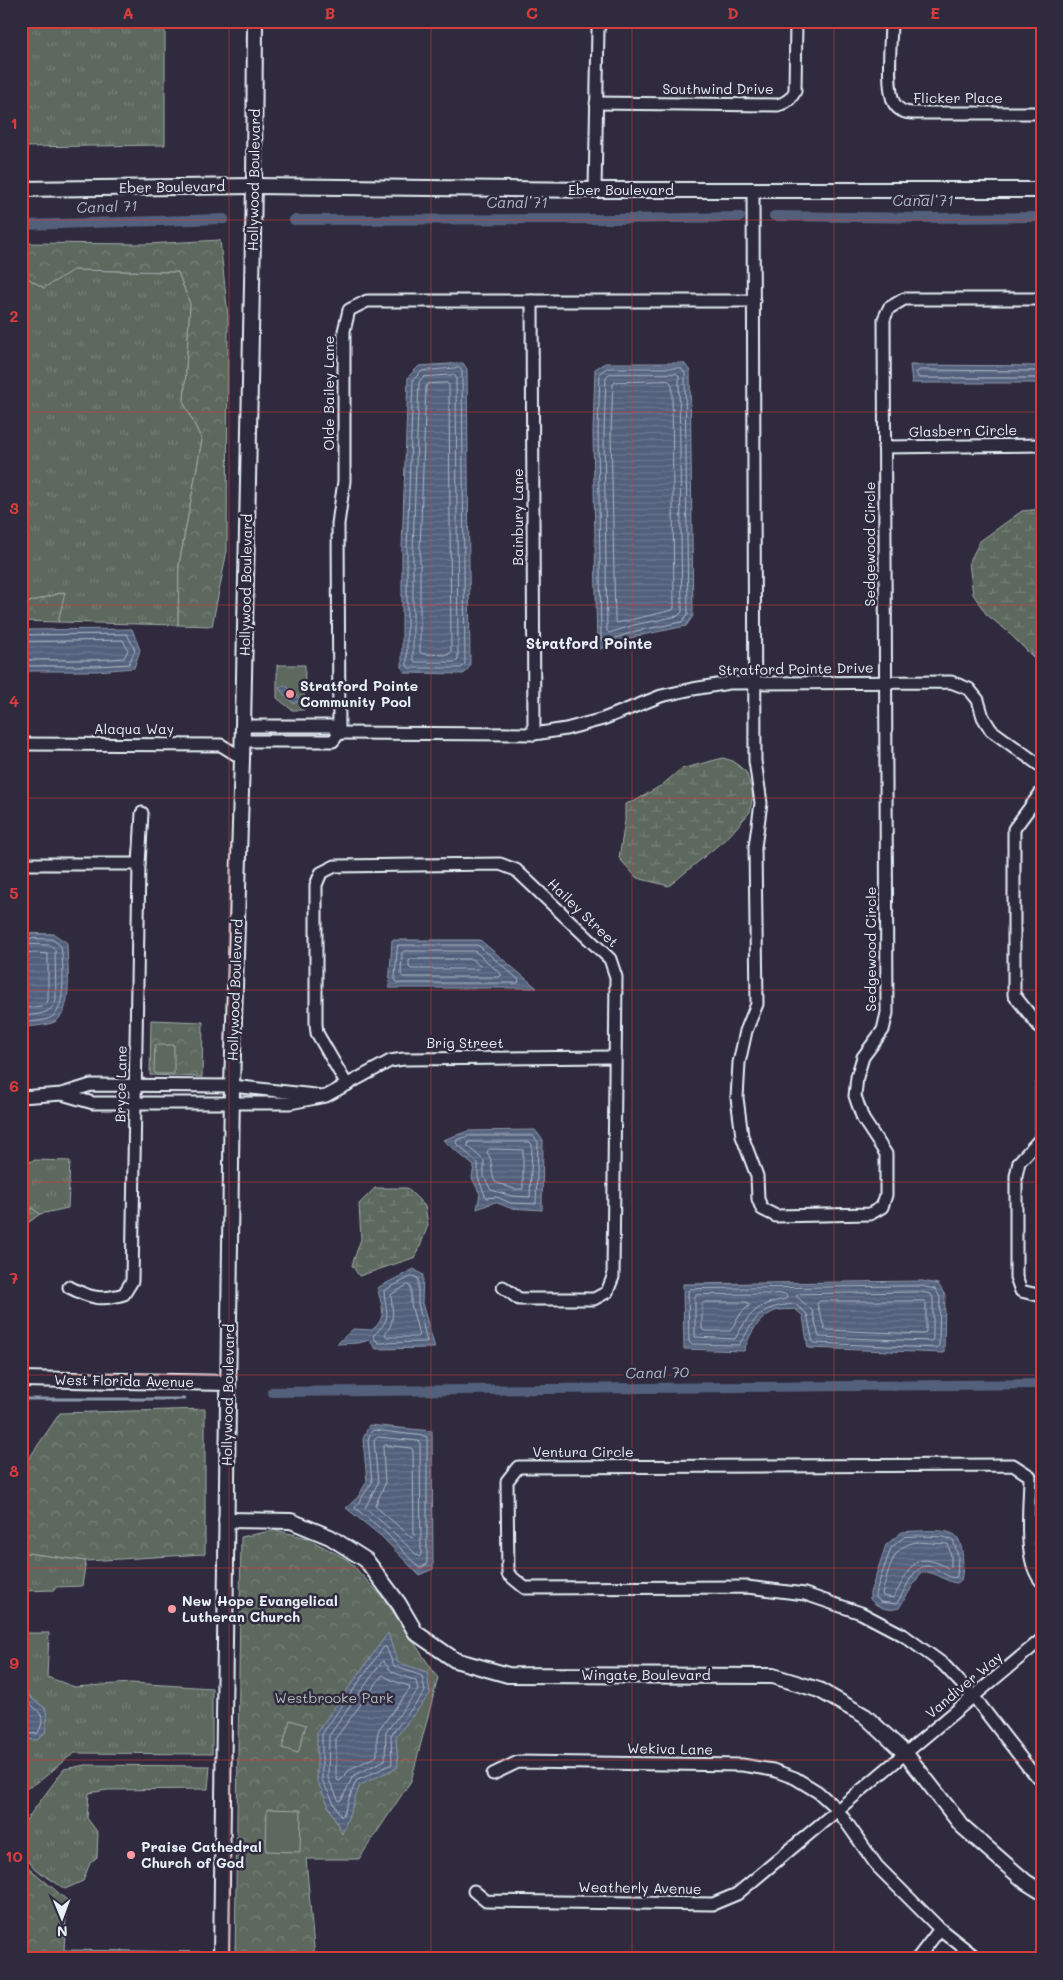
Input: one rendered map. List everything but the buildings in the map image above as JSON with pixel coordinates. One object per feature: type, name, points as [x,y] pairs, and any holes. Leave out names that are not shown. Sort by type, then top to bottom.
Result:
[{"type":"street","name":"Hollywood Boulevard","points":[[222,1959],[227,1383],[232,1086],[243,726],[254,186],[255,21]]},
{"type":"street","points":[[595,190],[598,29],[602,21]]},
{"type":"street","name":"Southwind Drive","points":[[596,103],[778,105],[783,103],[789,100],[795,91],[796,21]]},
{"type":"street","name":"Flicker Place","points":[[891,21],[890,88],[895,104],[906,113],[1042,114]]},
{"type":"street","name":"Eber Boulevard","points":[[21,189],[254,186],[595,190],[1042,190]]},
{"type":"street","name":"Sedgewood Circle","points":[[753,189],[755,761],[761,803],[755,848],[757,1004],[746,1031],[738,1063],[737,1098],[742,1136],[756,1176],[758,1199],[762,1209],[776,1216],[870,1214],[882,1207],[886,1195],[886,1154],[863,1119],[856,1096],[863,1056],[883,1030],[887,1013],[884,319],[889,308],[904,299],[1042,299]]},
{"type":"street","name":"Olde Bailey Lane","points":[[339,734],[338,524],[344,481],[344,331],[349,310],[367,301],[754,300]]},
{"type":"street","name":"Bainbury Lane","points":[[532,301],[534,734]]},
{"type":"street","name":"Glasbern Circle","points":[[884,447],[1042,444]]},
{"type":"street","name":"Stratford Pointe Drive","points":[[339,734],[534,734],[566,729],[603,719],[661,696],[693,688],[729,683],[951,682],[969,689],[978,700],[983,717],[991,730],[1042,767]]},
{"type":"street","points":[[242,741],[333,740],[339,734],[333,726],[243,726]]},
{"type":"street","name":"Alaqua Way","points":[[21,744],[221,745],[242,758]]},
{"type":"street","points":[[1042,791],[1014,829],[1014,994],[1042,1030]]},
{"type":"street","name":"Bryce Lane","points":[[69,1287],[88,1297],[114,1298],[124,1294],[132,1280],[139,864],[142,813]]},
{"type":"street","points":[[21,864],[139,864]]},
{"type":"street","name":"Hailey Street","points":[[347,1085],[317,1033],[316,1024],[316,885],[321,873],[335,866],[500,864],[516,870],[610,959],[616,977],[613,1277],[607,1292],[594,1299],[519,1298],[503,1287]]},
{"type":"street","name":"Brig Street","points":[[62,1094],[93,1102],[290,1103],[326,1096],[390,1061],[404,1059],[614,1057]]},
{"type":"street","points":[[21,1097],[62,1094],[91,1085],[232,1086],[326,1096]]},
{"type":"street","points":[[1042,1086],[1042,1137],[1019,1162],[1016,1176],[1016,1277],[1021,1291],[1042,1296]]},
{"type":"street","name":"West Florida Avenue","points":[[21,1379],[227,1383]]},
{"type":"street","name":"Ventura Circle","points":[[974,1697],[943,1664],[903,1635],[861,1613],[805,1594],[747,1586],[524,1588],[508,1574],[507,1481],[518,1467],[1013,1465],[1030,1476],[1030,1553],[1038,1578],[1042,1582]]},
{"type":"street","name":"Wingate Boulevard","points":[[226,1520],[291,1521],[330,1537],[366,1560],[399,1604],[416,1633],[454,1660],[508,1675],[773,1676],[819,1690],[865,1716],[906,1754],[962,1826],[1026,1882],[1042,1892]]},
{"type":"street","name":"Vandiver Way","points":[[906,1754],[1042,1639]]},
{"type":"street","points":[[974,1697],[1032,1772],[1042,1780]]},
{"type":"street","name":"Weatherly Avenue","points":[[474,1891],[486,1901],[713,1904],[737,1894],[837,1809],[906,1754]]},
{"type":"street","name":"Wekiva Lane","points":[[493,1774],[518,1762],[742,1765],[773,1770],[795,1778],[818,1792],[837,1809],[878,1866],[940,1929],[978,1959]]},
{"type":"street","points":[[916,1959],[940,1929]]},
{"type":"green space","points":[[21,21],[165,21],[165,145],[21,147]]},
{"type":"green space","points":[[220,240],[228,316],[227,551],[212,626],[178,625],[179,565],[202,440],[184,403],[190,304],[178,272],[73,270],[44,288],[21,274],[21,243],[147,244]]},
{"type":"green space","points":[[72,270],[178,272],[190,304],[184,403],[202,440],[179,565],[178,625],[58,622],[64,592],[26,603],[21,579],[21,274],[44,288]]},
{"type":"green space","points":[[1042,509],[1042,666],[1006,630],[986,614],[973,594],[969,563],[980,541],[1022,511]]},
{"type":"green space","points":[[21,579],[26,603],[65,592],[58,622],[21,621]]},
{"type":"green space","points":[[277,665],[305,665],[304,710],[292,710],[277,698]]},
{"type":"green space","points":[[723,758],[733,761],[746,772],[753,793],[750,812],[729,836],[669,886],[637,878],[619,858],[625,821],[625,804],[635,801],[662,785],[681,769]]},
{"type":"green space","points":[[151,1020],[203,1022],[202,1077],[150,1075]]},
{"type":"green space","points":[[155,1045],[174,1045],[174,1074],[156,1074],[154,1072]]},
{"type":"green space","points":[[35,1160],[70,1161],[68,1208],[40,1214],[21,1201],[21,1164]]},
{"type":"green space","points":[[375,1188],[407,1188],[425,1206],[428,1225],[416,1257],[359,1276],[352,1265],[361,1239],[359,1204]]},
{"type":"green space","points":[[21,1201],[40,1214],[21,1228]]},
{"type":"green space","points":[[205,1409],[205,1554],[86,1561],[21,1552],[21,1470],[60,1413]]},
{"type":"green space","name":"Westbrooke Park","points":[[276,1530],[307,1538],[348,1560],[385,1600],[438,1678],[411,1781],[359,1859],[306,1859],[315,1959],[235,1959],[241,1537]]},
{"type":"green space","points":[[21,1552],[86,1561],[82,1586],[55,1587],[55,1590],[21,1591]]},
{"type":"green space","points":[[21,1633],[49,1633],[47,1677],[75,1687],[131,1683],[212,1688],[212,1754],[75,1753],[36,1784],[21,1790],[21,1739],[34,1739],[45,1708],[31,1698],[27,1692],[21,1692]]},
{"type":"green space","points":[[290,1720],[306,1725],[298,1753],[282,1748]]},
{"type":"green space","points":[[85,1765],[210,1766],[208,1789],[107,1790],[89,1793],[87,1818],[98,1833],[97,1857],[90,1863],[83,1881],[65,1889],[35,1869],[21,1852],[21,1827],[64,1769]]},
{"type":"green space","points":[[267,1809],[301,1810],[300,1852],[266,1851]]},
{"type":"green space","points":[[21,1861],[67,1900],[64,1950],[208,1952],[208,1959],[21,1959]]},
{"type":"water","points":[[463,363],[467,369],[470,666],[464,674],[405,673],[402,668],[402,549],[408,377],[419,366]]},
{"type":"water","points":[[605,363],[684,363],[690,371],[693,616],[686,626],[637,636],[597,650],[593,432],[595,369]]},
{"type":"water","points":[[910,365],[1042,366],[1042,383],[912,383]]},
{"type":"water","points":[[132,629],[140,650],[134,668],[97,671],[21,671],[21,630]]},
{"type":"water","name":"Stratford Pointe Community Pool","points":[[285,685],[300,698],[296,703],[293,703],[280,690],[279,688]]},
{"type":"water","points":[[21,933],[54,934],[67,943],[67,1000],[59,1018],[52,1023],[21,1028]]},
{"type":"water","points":[[392,940],[480,940],[537,988],[389,988]]},
{"type":"water","points":[[535,1130],[543,1140],[542,1210],[510,1208],[495,1202],[477,1209],[480,1194],[472,1178],[474,1166],[443,1140],[468,1131]]},
{"type":"water","points":[[414,1269],[423,1275],[422,1303],[435,1348],[376,1349],[369,1340],[359,1343],[337,1344],[353,1329],[372,1330],[382,1316],[381,1300],[377,1288]]},
{"type":"water","points":[[922,1281],[938,1284],[945,1295],[944,1353],[808,1348],[803,1316],[795,1309],[777,1310],[764,1318],[752,1333],[744,1351],[684,1349],[683,1284]]},
{"type":"water","points":[[369,1425],[432,1431],[433,1569],[419,1575],[381,1536],[346,1508],[358,1497],[367,1481],[363,1439]]},
{"type":"water","points":[[942,1531],[951,1533],[958,1538],[962,1550],[963,1563],[961,1580],[957,1583],[930,1573],[920,1574],[899,1608],[887,1609],[879,1606],[870,1599],[870,1593],[886,1545],[902,1532]]},
{"type":"water","points":[[388,1633],[397,1662],[427,1672],[430,1694],[396,1737],[398,1767],[360,1785],[342,1834],[317,1781],[317,1732]]},
{"type":"water","points":[[21,1692],[27,1692],[31,1698],[45,1708],[47,1716],[45,1733],[37,1740],[21,1739]]},
{"type":"waterway","name":"Canal 71","points":[[774,216],[1042,217]]},
{"type":"waterway","name":"Canal 71","points":[[294,220],[740,217]]},
{"type":"waterway","name":"Canal 71","points":[[21,225],[224,219]]},
{"type":"waterway","name":"Canal 70","points":[[272,1392],[1042,1384]]},
{"type":"waterway","points":[[21,1399],[184,1399]]},
{"type":"place","name":"Stratford Pointe Community Pool","points":[[290,694]]},
{"type":"place","name":"New Hope Evangelical Lutheran Church","points":[[172,1609]]},
{"type":"place","name":"Praise Cathedral Church of God","points":[[131,1855]]},
{"type":"district","name":"Stratford Pointe","points":[[589,644]]}]
